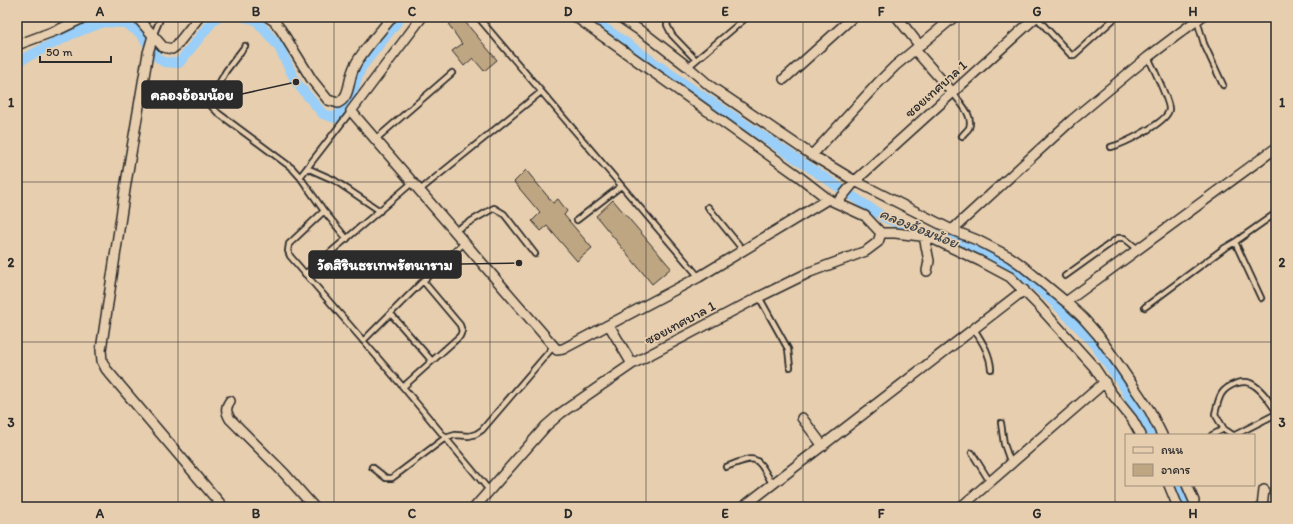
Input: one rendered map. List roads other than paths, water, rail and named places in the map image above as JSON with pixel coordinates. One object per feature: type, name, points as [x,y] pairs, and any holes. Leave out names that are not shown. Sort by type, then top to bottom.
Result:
[{"type":"street","points":[[17,45],[60,29],[85,17]]},
{"type":"street","points":[[137,17],[163,47],[172,50],[198,17]]},
{"type":"street","points":[[268,17],[280,30],[312,80],[328,100],[338,103],[346,97],[353,69],[358,61],[392,17]]},
{"type":"street","points":[[422,17],[352,111],[557,350],[563,349],[699,277],[828,198]]},
{"type":"street","points":[[576,17],[828,198],[840,200],[865,216],[881,233],[930,237],[1010,277],[1024,290],[1094,367],[1112,394],[1132,419],[1140,434]]},
{"type":"street","points":[[620,17],[688,67],[710,86],[853,184],[1010,256],[1066,302],[1098,335],[1150,411],[1162,434]]},
{"type":"street","points":[[784,79],[853,17]]},
{"type":"street","points":[[897,17],[917,48],[953,93]]},
{"type":"street","points":[[812,155],[878,82],[954,17]]},
{"type":"street","name":"ซอยเทศบาล 1","points":[[840,200],[853,184],[1036,17]]},
{"type":"street","points":[[952,230],[1072,120],[1148,57],[1199,18]]},
{"type":"street","points":[[153,37],[148,54],[124,199],[101,350],[102,360],[106,369],[114,379],[173,446],[223,507]]},
{"type":"street","points":[[1066,302],[1276,148]]},
{"type":"street","name":"ซอยเทศบาล 1","points":[[475,507],[546,426],[561,413],[632,364],[759,297],[810,272],[866,251],[878,242],[881,233]]},
{"type":"street","points":[[924,236],[929,261],[927,271]]},
{"type":"street","points":[[743,507],[1024,290]]},
{"type":"street","points":[[609,325],[632,364]]},
{"type":"street","points":[[961,507],[1105,382]]},
{"type":"street","points":[[230,400],[226,406],[226,412],[230,419],[284,473],[314,507]]},
{"type":"street","points":[[802,418],[823,446]]},
{"type":"street","points":[[1169,486],[1178,507]]},
{"type":"street","points":[[1186,486],[1194,501]]},
{"type":"street","points":[[1262,507],[1264,490]]},
{"type":"lane","points":[[153,37],[161,17]]},
{"type":"lane","points":[[478,17],[699,277]]},
{"type":"lane","points":[[669,17],[667,25],[672,35],[696,60]]},
{"type":"lane","points":[[688,67],[747,17]]},
{"type":"lane","points":[[1036,17],[1071,55],[1074,55],[1116,17]]},
{"type":"lane","points":[[1199,18],[1204,44],[1223,85]]},
{"type":"lane","points":[[245,46],[226,71],[209,102],[211,106],[218,113],[292,168],[347,239]]},
{"type":"lane","points":[[1111,147],[1119,145],[1141,134],[1162,120],[1168,114],[1170,108],[1148,57]]},
{"type":"lane","points":[[376,139],[452,73]]},
{"type":"lane","points":[[420,190],[541,92]]},
{"type":"lane","points":[[953,93],[967,111],[970,120],[969,127],[962,136]]},
{"type":"lane","points":[[300,177],[352,111]]},
{"type":"lane","points":[[307,168],[334,180],[380,211]]},
{"type":"lane","points":[[305,274],[413,182]]},
{"type":"lane","points":[[576,220],[621,186]]},
{"type":"lane","points":[[708,207],[743,250]]},
{"type":"lane","points":[[454,231],[494,208],[504,214],[535,254]]},
{"type":"lane","points":[[324,211],[291,241],[288,247],[290,256],[403,386],[489,490]]},
{"type":"lane","points":[[1146,307],[1223,249],[1276,213]]},
{"type":"lane","points":[[1065,276],[1118,238],[1124,238],[1138,250]]},
{"type":"lane","points":[[1235,242],[1261,298]]},
{"type":"lane","points":[[363,341],[423,281],[464,243]]},
{"type":"lane","points":[[403,386],[460,336],[462,331],[460,325],[423,281]]},
{"type":"lane","points":[[759,297],[788,349],[790,367]]},
{"type":"lane","points":[[391,314],[432,360]]},
{"type":"lane","points":[[974,329],[990,360],[990,369]]},
{"type":"lane","points":[[372,467],[386,478],[392,478],[445,438],[455,435],[469,436],[476,434],[482,430],[553,347]]},
{"type":"lane","points":[[1232,434],[1224,429],[1215,414],[1219,398],[1227,387],[1242,382],[1250,383],[1268,399],[1276,412],[1236,434]]},
{"type":"lane","points":[[1001,423],[1004,444],[1011,464]]},
{"type":"lane","points":[[1214,434],[1224,429]]},
{"type":"lane","points":[[972,453],[990,482]]},
{"type":"lane","points":[[726,467],[747,459],[755,459],[760,463],[773,485]]},
{"type":"waterway","name":"คลองอ้อมน้อย","points":[[17,60],[23,59],[72,34],[104,22],[125,23],[141,34],[157,57],[164,62],[179,63],[212,22],[219,17]]},
{"type":"waterway","name":"คลองอ้อมน้อย","points":[[243,17],[256,20],[279,47],[296,82],[323,114],[335,118],[348,104],[361,68],[401,17]]},
{"type":"waterway","name":"คลองอ้อมน้อย","points":[[589,17],[692,89],[885,218],[957,243],[1017,270],[1055,303],[1092,341],[1124,387],[1149,434]]},
{"type":"waterway","name":"คลองอ้อมน้อย","points":[[1177,486],[1186,507]]},
{"type":"place","name":"คลองอ้อมน้อย","points":[[296,82]]},
{"type":"place","name":"วัดสิรินธรเทพรัตนาราม","points":[[519,263]]}]
